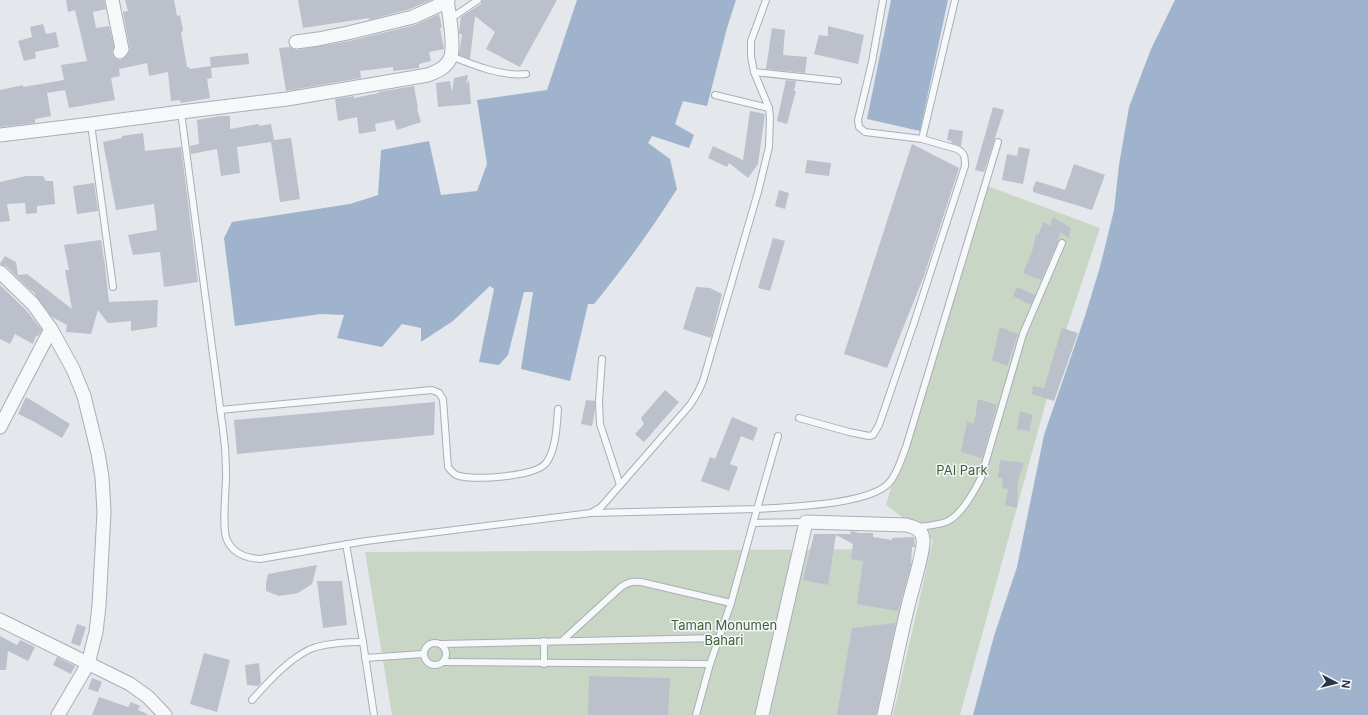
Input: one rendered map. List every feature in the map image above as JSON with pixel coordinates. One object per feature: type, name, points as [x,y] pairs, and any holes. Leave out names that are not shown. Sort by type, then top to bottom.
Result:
[{"type":"street","points":[[112,0],[122,49],[120,52]]},
{"type":"street","points":[[0,135],[287,99],[428,75],[438,72],[444,67],[451,56],[448,1],[413,17],[348,33],[296,42]]},
{"type":"street","points":[[0,272],[33,304],[51,328],[73,369],[84,396],[102,477],[104,512],[99,606],[96,632],[88,664],[58,715]]},
{"type":"street","points":[[0,427],[51,328]]},
{"type":"street","points":[[762,715],[806,522],[895,524],[916,527],[924,539],[884,715]]},
{"type":"street","points":[[0,620],[130,684],[148,697],[165,715]]},
{"type":"lane","points":[[450,19],[478,0]]},
{"type":"lane","points":[[591,513],[601,507],[690,405],[703,381],[756,199],[769,147],[769,108],[754,72],[751,56],[751,41],[766,0]]},
{"type":"lane","points":[[799,418],[849,432],[869,436],[873,435],[879,425],[914,323],[964,166],[965,156],[957,149],[922,140],[865,132],[858,128],[858,120],[872,62],[883,0]]},
{"type":"lane","points":[[922,140],[955,0]]},
{"type":"lane","points":[[451,56],[503,73],[517,75],[526,74]]},
{"type":"lane","points":[[754,72],[838,81]]},
{"type":"lane","points":[[715,95],[769,108]]},
{"type":"lane","points":[[181,112],[225,449],[226,540],[237,553],[249,558],[260,558],[346,544],[591,513],[757,509],[814,505],[858,498],[874,493],[888,484],[895,474],[906,447],[998,142]]},
{"type":"lane","points":[[91,124],[112,287]]},
{"type":"lane","points":[[916,527],[947,522],[966,504],[974,492],[981,478],[1023,334],[1062,243]]},
{"type":"lane","points":[[602,359],[599,401],[600,424],[620,485]]},
{"type":"lane","points":[[220,410],[432,390],[438,393],[443,399],[448,467],[455,475],[460,476],[506,477],[538,469],[545,465],[550,458],[553,446],[558,409]]},
{"type":"lane","points":[[696,715],[710,664],[731,602],[778,436]]},
{"type":"lane","points":[[754,523],[806,522]]},
{"type":"lane","points":[[346,544],[374,715]]},
{"type":"lane","points":[[562,641],[627,583],[640,582],[731,602]]},
{"type":"lane","points":[[440,644],[446,652],[446,658],[439,665],[428,664],[423,654],[424,649],[429,644],[434,643],[720,638]]},
{"type":"lane","points":[[544,641],[544,664]]},
{"type":"lane","points":[[252,700],[270,680],[302,654],[316,647],[329,644],[363,642]]},
{"type":"lane","points":[[365,658],[423,654]]},
{"type":"lane","points":[[443,662],[544,664],[710,664]]},
{"type":"green space","name":"PAI Park","points":[[982,184],[1100,228],[1064,336],[960,715],[893,715],[933,540],[886,505]]},
{"type":"green space","name":"Taman Monumen Bahari","points":[[908,549],[899,622],[881,715],[392,715],[365,552]]},
{"type":"water","points":[[577,0],[736,0],[727,28],[707,106],[683,101],[675,124],[694,135],[689,148],[652,136],[648,143],[670,159],[677,189],[648,233],[616,276],[594,304],[588,304],[570,381],[521,369],[533,292],[524,292],[508,355],[499,365],[479,362],[494,289],[490,286],[453,321],[421,342],[421,328],[402,324],[382,347],[337,338],[344,315],[321,314],[235,326],[224,238],[232,222],[350,204],[378,195],[381,150],[429,141],[441,195],[477,191],[487,164],[477,100],[547,90]]},
{"type":"water","points":[[891,0],[948,0],[920,131],[867,119]]},
{"type":"water","points":[[1175,0],[1368,0],[1368,715],[973,715],[994,636],[1017,567],[1044,435],[1085,316],[1100,267],[1114,210],[1119,165],[1129,107],[1151,49]]},
{"type":"building","points":[[66,0],[104,0],[106,9],[93,12],[96,28],[109,26],[114,47],[112,51],[113,55],[116,59],[120,60],[126,57],[130,50],[123,12],[128,11],[125,0],[174,0],[177,16],[180,15],[183,31],[181,32],[187,67],[190,69],[211,66],[212,78],[207,79],[210,98],[181,103],[180,100],[171,101],[168,72],[149,76],[147,63],[119,69],[120,76],[111,78],[115,100],[69,108],[65,90],[47,93],[51,116],[35,119],[35,123],[0,127],[0,90],[23,85],[23,87],[64,80],[61,65],[87,61],[75,10],[68,12]]},
{"type":"building","points":[[298,0],[431,0],[410,9],[369,20],[369,18],[303,28]]},
{"type":"building","points":[[482,0],[557,0],[520,67],[486,49],[495,32],[475,16],[470,59],[459,55],[462,34],[459,34],[461,17],[481,4]]},
{"type":"building","points":[[439,14],[444,49],[429,52],[431,61],[419,64],[419,68],[393,71],[393,67],[360,71],[361,78],[286,91],[279,48],[290,47],[297,50],[350,41],[415,25]]},
{"type":"building","points":[[43,24],[46,34],[56,32],[59,47],[35,52],[36,58],[24,61],[18,41],[32,37],[30,27]]},
{"type":"building","points":[[828,26],[864,35],[858,64],[814,54],[819,35],[828,36]]},
{"type":"building","points":[[772,28],[785,30],[783,55],[807,57],[805,73],[766,69]]},
{"type":"building","points":[[248,53],[249,64],[211,68],[210,57]]},
{"type":"building","points":[[468,75],[466,85],[469,80],[471,104],[438,107],[436,83],[450,81],[452,92],[454,78]]},
{"type":"building","points":[[786,80],[796,81],[794,91],[796,91],[787,124],[777,121]]},
{"type":"building","points":[[414,86],[417,109],[421,122],[397,130],[394,120],[375,124],[376,131],[359,134],[357,117],[338,121],[335,99],[354,96],[354,98]]},
{"type":"building","points":[[993,107],[1004,110],[984,172],[975,170]]},
{"type":"building","points":[[750,111],[765,114],[758,164],[748,178],[729,163],[727,167],[708,158],[713,146],[743,160]]},
{"type":"building","points":[[220,116],[230,116],[230,129],[259,124],[259,126],[271,124],[274,140],[291,138],[300,199],[280,202],[271,142],[237,147],[240,173],[221,176],[217,149],[191,154],[190,146],[199,144],[197,120]]},
{"type":"building","points":[[949,129],[963,131],[961,146],[947,140]]},
{"type":"building","points":[[143,133],[145,151],[181,147],[198,282],[164,287],[160,252],[133,255],[128,235],[157,230],[154,204],[116,210],[103,142],[122,138],[122,136]]},
{"type":"building","points":[[912,144],[959,168],[924,276],[887,368],[844,354]]},
{"type":"building","points":[[1019,147],[1030,149],[1023,184],[1002,180],[1007,154],[1017,156]]},
{"type":"building","points":[[807,160],[831,163],[829,176],[805,173]]},
{"type":"building","points":[[1074,164],[1105,175],[1092,210],[1033,192],[1036,181],[1065,190]]},
{"type":"building","points":[[26,176],[43,176],[46,181],[53,181],[55,204],[37,206],[37,213],[26,214],[25,203],[7,204],[10,221],[0,222],[0,182]]},
{"type":"building","points":[[94,183],[98,211],[77,214],[73,186]]},
{"type":"building","points":[[779,190],[789,193],[785,209],[775,206]]},
{"type":"building","points":[[1053,217],[1071,228],[1069,238],[1060,232],[1057,244],[1041,280],[1023,273],[1032,252],[1036,234],[1038,235],[1044,222],[1050,226]]},
{"type":"building","points":[[773,238],[785,241],[770,291],[758,288]]},
{"type":"building","points":[[101,240],[109,302],[158,300],[157,327],[131,331],[131,321],[108,323],[98,310],[91,334],[66,332],[67,325],[52,317],[35,293],[6,266],[0,264],[5,256],[16,262],[18,275],[27,274],[72,309],[65,270],[69,270],[64,245]]},
{"type":"building","points":[[0,285],[26,310],[42,330],[38,336],[36,336],[33,344],[15,334],[10,344],[0,339]]},
{"type":"building","points":[[696,287],[710,288],[722,294],[711,338],[683,329]]},
{"type":"building","points":[[1017,287],[1035,295],[1031,305],[1013,296]]},
{"type":"building","points":[[1000,327],[1018,334],[1007,366],[992,360]]},
{"type":"building","points":[[1062,328],[1078,333],[1054,401],[1032,394],[1033,386],[1044,388]]},
{"type":"building","points":[[665,390],[679,402],[644,442],[635,434],[644,424],[641,418]]},
{"type":"building","points":[[26,397],[70,424],[62,438],[18,414]]},
{"type":"building","points":[[978,399],[997,405],[982,458],[961,452],[967,422],[974,424]]},
{"type":"building","points":[[586,400],[595,401],[592,426],[581,424]]},
{"type":"building","points":[[435,402],[434,435],[237,454],[234,420]]},
{"type":"building","points":[[1020,411],[1033,415],[1029,431],[1017,429]]},
{"type":"building","points":[[732,417],[758,428],[753,441],[741,436],[730,464],[738,467],[729,491],[701,481],[710,457],[715,459]]},
{"type":"building","points":[[1000,460],[1024,463],[1018,481],[1017,508],[1005,505],[1008,489],[1002,488],[1003,478],[998,478]]},
{"type":"building","points":[[851,531],[859,533],[873,533],[873,537],[892,540],[892,538],[914,537],[915,547],[912,547],[911,566],[898,611],[857,604],[863,561],[851,559],[853,544],[836,535],[828,585],[803,580],[814,534],[850,534]]},
{"type":"building","points":[[317,565],[312,584],[298,593],[279,596],[266,591],[268,574]]},
{"type":"building","points":[[317,581],[342,581],[347,625],[323,628]]},
{"type":"building","points":[[896,623],[876,715],[837,715],[852,628]]},
{"type":"building","points":[[77,624],[86,627],[80,646],[71,643]]},
{"type":"building","points":[[0,636],[17,645],[20,640],[35,647],[28,661],[8,651],[6,670],[0,670]]},
{"type":"building","points":[[204,653],[230,660],[217,712],[190,704]]},
{"type":"building","points":[[57,657],[75,666],[71,674],[53,665]]},
{"type":"building","points":[[259,663],[261,683],[258,686],[247,685],[245,665]]},
{"type":"building","points":[[589,676],[670,678],[668,715],[588,715]]},
{"type":"building","points":[[92,678],[102,682],[98,692],[88,689]]},
{"type":"building","points":[[99,697],[128,707],[131,702],[140,706],[138,710],[147,715],[92,715]]}]
